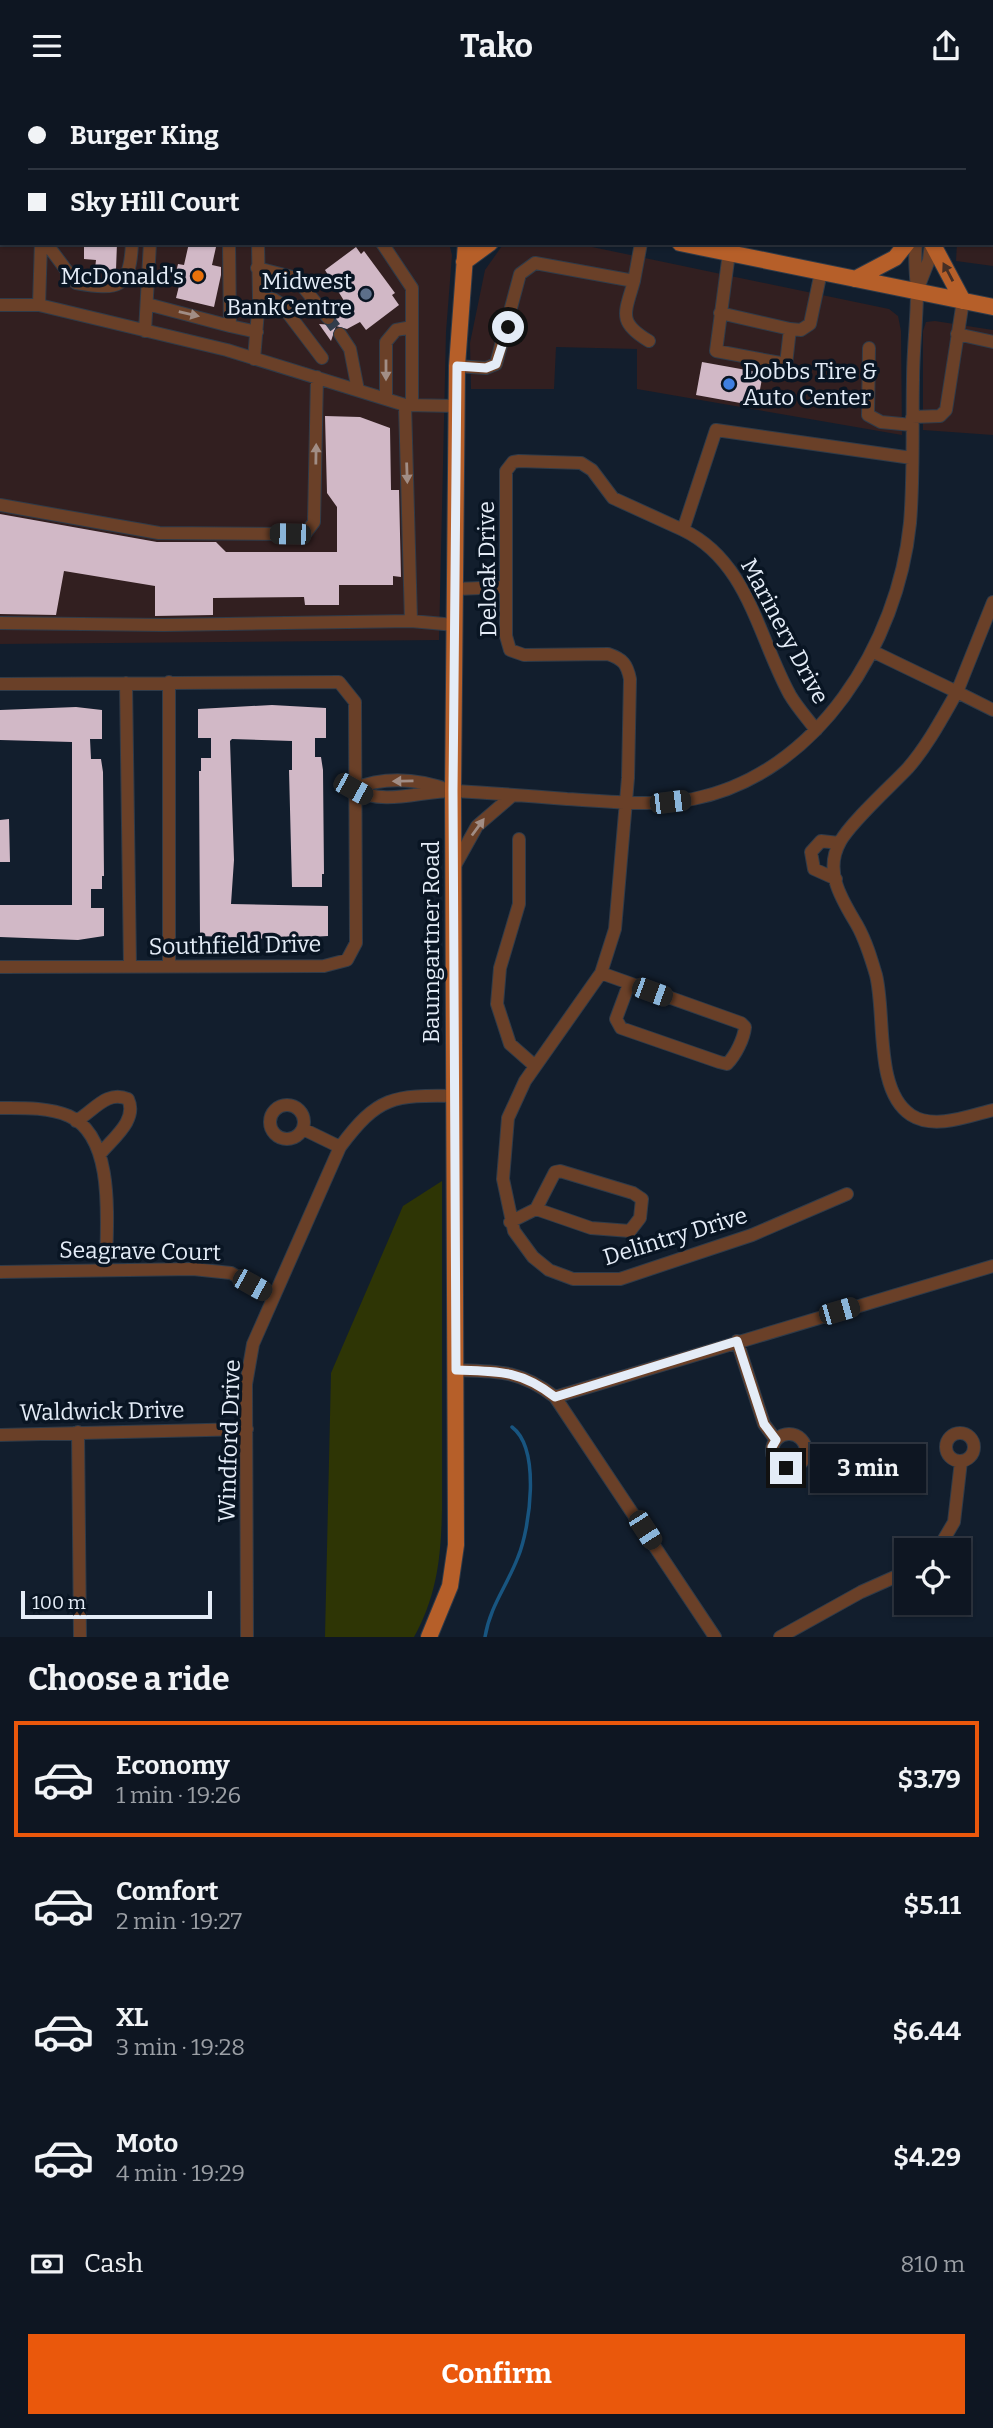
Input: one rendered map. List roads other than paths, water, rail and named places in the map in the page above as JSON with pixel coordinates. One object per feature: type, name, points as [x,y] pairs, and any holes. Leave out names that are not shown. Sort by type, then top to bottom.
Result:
[{"type":"main road","points":[[459,245],[464,262],[487,245]]},
{"type":"main road","name":"Baumgartner Road","points":[[429,1637],[450,1586],[456,1545],[453,791],[457,366],[466,245]]},
{"type":"main road","points":[[690,245],[993,307]]},
{"type":"main road","points":[[855,279],[894,258],[905,245]]},
{"type":"main road","points":[[933,245],[963,301]]},
{"type":"street","points":[[39,305],[43,245]]},
{"type":"street","points":[[45,245],[76,283],[106,288],[117,287],[125,281],[131,262],[132,245]]},
{"type":"street","points":[[145,331],[150,245]]},
{"type":"street","points":[[229,245],[230,326]]},
{"type":"street","points":[[254,359],[259,299],[258,245]]},
{"type":"street","points":[[383,245],[412,288],[409,405],[411,621]]},
{"type":"street","points":[[641,245],[625,313],[626,323],[631,330],[649,341]]},
{"type":"street","points":[[353,789],[376,781],[422,780],[453,791],[626,802],[670,802],[716,793],[779,762],[816,730],[857,677],[872,650],[892,602],[906,551],[912,459],[916,245]]},
{"type":"street","points":[[917,292],[932,245]]},
{"type":"street","points":[[729,253],[716,351],[786,364],[790,329]]},
{"type":"street","points":[[457,366],[486,368],[496,364],[520,274],[535,263],[634,281]]},
{"type":"street","points":[[257,268],[296,278],[328,318]]},
{"type":"street","points":[[720,313],[801,330],[810,324],[821,272]]},
{"type":"street","points":[[259,299],[273,299],[281,304],[322,358]]},
{"type":"street","points":[[869,348],[868,415],[880,422],[912,421],[944,414],[963,301]]},
{"type":"street","points":[[0,306],[39,305],[254,359],[409,405],[457,406]]},
{"type":"street","points":[[147,305],[257,332]]},
{"type":"street","points":[[386,399],[386,342],[396,330],[412,327]]},
{"type":"street","points":[[340,334],[350,349],[358,390]]},
{"type":"street","points":[[957,334],[993,342]]},
{"type":"street","points":[[0,505],[159,533],[305,534],[314,522],[317,377]]},
{"type":"street","points":[[683,530],[716,430],[912,459]]},
{"type":"street","name":"Deloak Drive","points":[[521,1244],[510,1222],[503,1179],[507,1128],[525,1081],[601,973],[615,929],[626,802],[630,679],[628,666],[620,658],[608,654],[524,655],[510,650],[506,636],[506,471],[513,462],[581,463],[592,470],[613,498],[683,530]]},
{"type":"street","name":"Marinery Drive","points":[[683,530],[714,549],[727,564],[742,587],[790,695],[816,730]]},
{"type":"street","points":[[456,589],[506,587]]},
{"type":"street","points":[[993,602],[957,692],[920,753],[839,842],[834,869],[839,897],[858,927],[871,958],[881,998],[888,1084],[895,1099],[911,1115],[926,1121],[966,1117],[993,1109]]},
{"type":"street","points":[[0,623],[164,625],[411,621],[455,625]]},
{"type":"street","points":[[872,650],[993,710]]},
{"type":"street","points":[[169,682],[169,966]]},
{"type":"street","name":"Southfield Drive","points":[[0,684],[339,682],[355,702],[353,789],[356,943],[347,960],[324,966],[0,967]]},
{"type":"street","points":[[126,683],[130,967]]},
{"type":"street","points":[[453,869],[477,826],[493,809],[513,795]]},
{"type":"street","points":[[519,839],[519,904],[499,968],[497,1004],[510,1044],[535,1066]]},
{"type":"street","points":[[836,879],[814,869],[811,852],[821,841],[839,842]]},
{"type":"street","points":[[601,973],[741,1023],[746,1027],[745,1032],[732,1059],[727,1064],[719,1062],[621,1028],[617,1019],[629,984]]},
{"type":"street","points":[[76,1121],[107,1097],[120,1095],[128,1099],[132,1107],[131,1117],[100,1154]]},
{"type":"street","name":"Windford Drive","points":[[247,1637],[246,1384],[253,1344],[340,1147],[358,1123],[384,1102],[401,1097],[455,1096]]},
{"type":"street","points":[[0,1108],[52,1111],[76,1121],[100,1154],[106,1184],[106,1270]]},
{"type":"street","points":[[303,1129],[340,1147]]},
{"type":"street","points":[[510,1222],[536,1209],[555,1172],[560,1171],[633,1193],[642,1199],[640,1217],[630,1231],[591,1228],[536,1209]]},
{"type":"street","name":"Delintry Drive","points":[[521,1244],[549,1270],[573,1279],[620,1279],[752,1235],[847,1193]]},
{"type":"street","points":[[555,1397],[993,1266]]},
{"type":"street","name":"Seagrave Court","points":[[0,1272],[193,1269],[231,1273],[273,1296]]},
{"type":"street","points":[[737,1341],[764,1424],[776,1440]]},
{"type":"street","points":[[456,1370],[516,1374],[531,1380],[555,1397],[715,1637]]},
{"type":"street","name":"Waldwick Drive","points":[[0,1434],[247,1429]]},
{"type":"street","points":[[78,1432],[80,1637]]},
{"type":"street","points":[[947,1538],[958,1507],[961,1461]]},
{"type":"street","points":[[780,1637],[861,1592],[894,1577]]},
{"type":"waterway","points":[[485,1637],[495,1606],[518,1557],[529,1509],[530,1470],[527,1453],[521,1438],[512,1427]]},
{"type":"tunnel","points":[[328,318],[340,334]]},
{"type":"place","name":"McDonald's","points":[[198,276]]},
{"type":"place","name":"Midwest BankCentre","points":[[366,294]]},
{"type":"place","name":"Dobbs Tire & Auto Center","points":[[729,384]]}]
